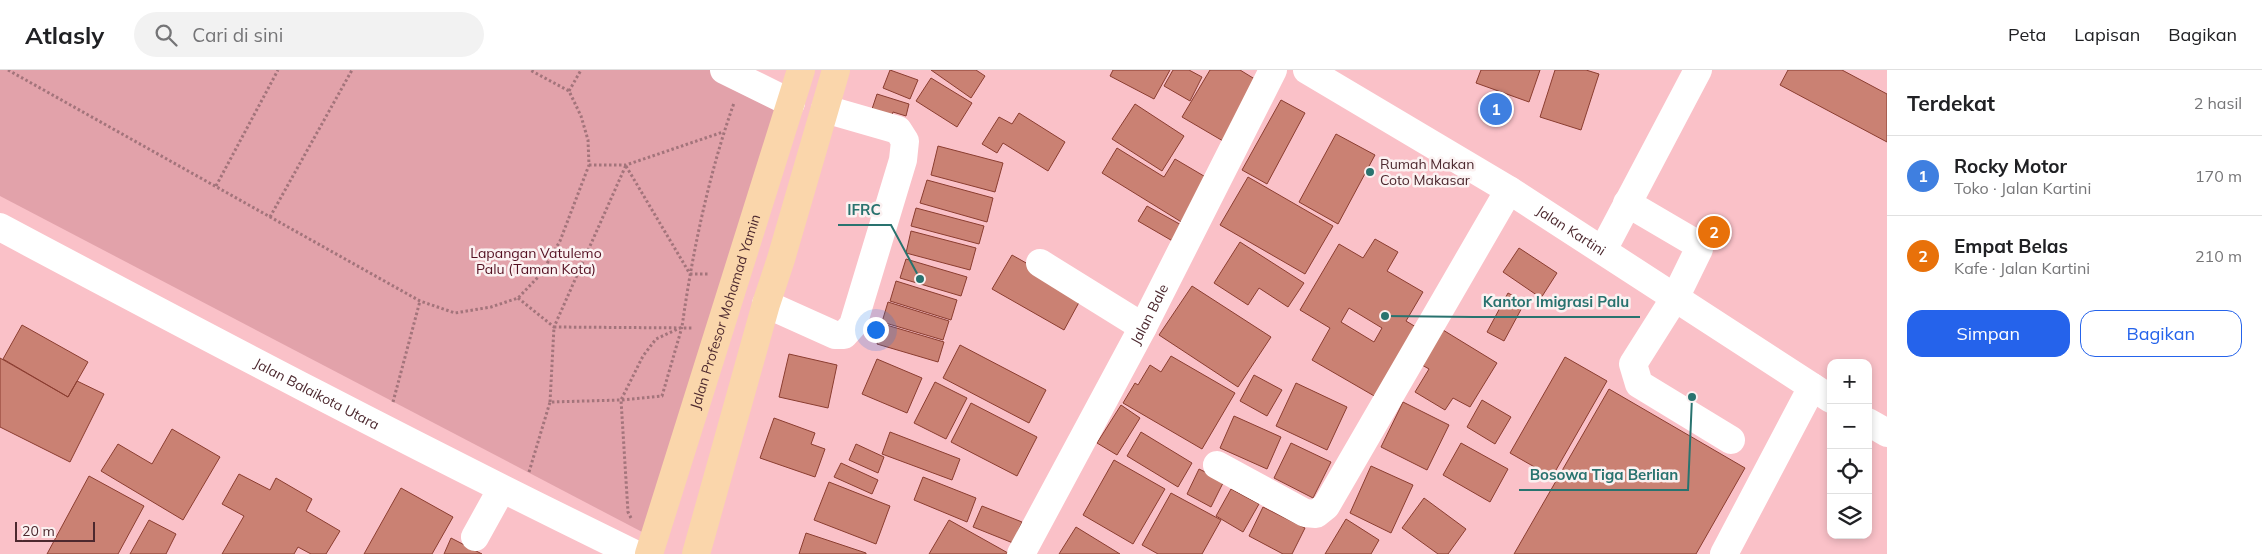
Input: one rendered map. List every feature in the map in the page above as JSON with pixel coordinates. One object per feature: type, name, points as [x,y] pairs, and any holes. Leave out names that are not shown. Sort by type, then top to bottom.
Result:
[{"type":"main road","name":"Jalan Profesor Mohamad Yamin","points":[[645,552],[720,331],[801,70]]},
{"type":"main road","points":[[696,554],[766,304],[836,70]]},
{"type":"main road","points":[[745,247],[781,259]]},
{"type":"street","name":"Jalan Bale","points":[[1021,554],[1143,327],[1273,70]]},
{"type":"street","name":"Jalan Kartini","points":[[1307,70],[1510,190],[1676,296],[1821,393]]},
{"type":"street","points":[[1603,250],[1698,70]]},
{"type":"street","points":[[733,74],[792,103]]},
{"type":"street","points":[[766,304],[835,336],[844,335],[853,325],[903,160],[904,141],[898,130],[825,109]]},
{"type":"street","points":[[1217,465],[1305,513],[1316,514],[1326,506],[1510,190]]},
{"type":"street","points":[[1627,204],[1697,244],[1700,250],[1676,296],[1633,364],[1639,384],[1732,440]]},
{"type":"street","name":"Jalan Balaikota Utara","points":[[0,227],[208,338],[511,494],[645,552]]},
{"type":"street","points":[[1040,263],[1143,327]]},
{"type":"street","points":[[1724,554],[1821,393]]},
{"type":"street","points":[[1872,424],[1887,433]]},
{"type":"street","points":[[475,537],[511,494]]},
{"type":"path","points":[[8,70],[420,301],[455,313],[491,307],[518,298],[541,274],[560,240],[588,165],[588,140],[581,116],[570,92],[530,70]]},
{"type":"path","points":[[216,186],[278,70]]},
{"type":"path","points":[[270,217],[352,70]]},
{"type":"path","points":[[570,92],[581,70]]},
{"type":"path","points":[[550,402],[622,400],[662,396],[682,327],[690,274],[724,132],[733,74]]},
{"type":"path","points":[[588,165],[626,165],[724,132]]},
{"type":"path","points":[[626,165],[690,274]]},
{"type":"path","points":[[511,494],[550,402],[554,327],[626,165]]},
{"type":"path","points":[[518,298],[554,327],[682,327],[720,331]]},
{"type":"path","points":[[386,430],[420,301]]},
{"type":"path","points":[[645,552],[628,512],[622,400],[643,356],[656,339],[682,327]]},
{"type":"green space","name":"Lapangan Vatulemo Palu (Taman Kota)","points":[[0,70],[741,70],[787,93],[646,534],[0,196]]},
{"type":"building","points":[[890,70],[918,80],[910,99],[883,88]]},
{"type":"building","points":[[931,70],[976,70],[985,76],[971,98]]},
{"type":"building","points":[[1113,70],[1170,70],[1154,99],[1110,76]]},
{"type":"building","points":[[1173,70],[1189,70],[1202,77],[1190,101],[1164,86]]},
{"type":"building","points":[[1210,70],[1240,70],[1258,81],[1223,141],[1182,117]]},
{"type":"building","points":[[1481,70],[1540,70],[1529,102],[1476,83]]},
{"type":"building","points":[[1555,70],[1586,70],[1599,74],[1581,130],[1540,117]]},
{"type":"building","points":[[1788,70],[1842,70],[1887,94],[1887,142],[1780,85]]},
{"type":"building","points":[[931,78],[972,103],[957,127],[916,101]]},
{"type":"building","points":[[877,94],[909,104],[906,116],[893,112],[890,121],[870,115]]},
{"type":"building","points":[[1281,100],[1305,113],[1267,184],[1242,170]]},
{"type":"building","points":[[1135,104],[1184,136],[1162,171],[1112,139]]},
{"type":"building","points":[[1019,113],[1065,142],[1048,171],[1003,143],[997,153],[982,144],[999,117],[1012,124]]},
{"type":"building","points":[[1336,134],[1375,155],[1338,224],[1299,202]]},
{"type":"building","points":[[938,146],[1003,163],[995,192],[931,175]]},
{"type":"building","points":[[1117,148],[1164,177],[1175,159],[1209,179],[1183,223],[1102,173]]},
{"type":"building","points":[[1248,177],[1333,226],[1305,274],[1220,225]]},
{"type":"building","points":[[927,180],[993,198],[987,222],[920,203]]},
{"type":"building","points":[[1147,206],[1185,227],[1176,243],[1138,221]]},
{"type":"building","points":[[916,208],[984,226],[979,244],[911,226]]},
{"type":"building","points":[[911,231],[976,248],[970,270],[906,253]]},
{"type":"building","points":[[1375,239],[1398,252],[1387,271],[1423,292],[1406,321],[1416,327],[1376,397],[1312,360],[1330,328],[1300,310],[1339,244],[1363,258]],"holes":[[[1349,308],[1382,328],[1374,342],[1341,322]]]},
{"type":"building","points":[[1240,242],[1304,283],[1288,307],[1259,288],[1248,305],[1214,283]]},
{"type":"building","points":[[1519,248],[1557,273],[1541,298],[1503,272]]},
{"type":"building","points":[[1012,255],[1083,295],[1064,330],[992,289]]},
{"type":"building","points":[[906,259],[967,277],[961,296],[900,278]]},
{"type":"building","points":[[896,281],[957,300],[951,320],[890,301]]},
{"type":"building","points":[[1192,286],[1271,337],[1238,387],[1159,335]]},
{"type":"building","points":[[1508,293],[1525,302],[1504,341],[1487,332]]},
{"type":"building","points":[[888,302],[949,321],[943,340],[882,322]]},
{"type":"building","points":[[883,324],[944,342],[938,362],[877,344]]},
{"type":"building","points":[[22,325],[88,362],[68,397],[3,359]]},
{"type":"building","points":[[1443,330],[1497,363],[1470,407],[1453,398],[1445,410],[1415,392],[1429,369],[1422,365]]},
{"type":"building","points":[[960,345],[1046,390],[1029,423],[943,378]]},
{"type":"building","points":[[789,354],[837,365],[828,408],[779,397]]},
{"type":"building","points":[[1171,356],[1235,393],[1202,449],[1123,403],[1135,383],[1138,385],[1150,365],[1161,372]]},
{"type":"building","points":[[1565,357],[1607,381],[1552,477],[1510,453]]},
{"type":"building","points":[[0,358],[68,397],[77,381],[104,394],[70,462],[0,427]]},
{"type":"building","points":[[877,359],[922,378],[907,413],[862,394]]},
{"type":"building","points":[[1254,375],[1282,390],[1267,416],[1240,401]]},
{"type":"building","points":[[935,382],[967,398],[946,439],[914,423]]},
{"type":"building","points":[[1296,383],[1347,407],[1327,450],[1276,426]]},
{"type":"building","points":[[1609,389],[1745,468],[1696,554],[1514,554]]},
{"type":"building","points":[[1482,400],[1511,417],[1495,444],[1467,427]]},
{"type":"building","points":[[1403,402],[1449,425],[1427,470],[1381,447]]},
{"type":"building","points":[[971,403],[1037,437],[1017,476],[951,442]]},
{"type":"building","points":[[1121,405],[1140,418],[1117,455],[1097,443]]},
{"type":"building","points":[[1234,416],[1281,437],[1267,469],[1220,448]]},
{"type":"building","points":[[774,418],[815,433],[811,444],[825,449],[815,477],[760,458]]},
{"type":"building","points":[[172,429],[220,457],[183,520],[101,471],[118,444],[152,464]]},
{"type":"building","points":[[890,432],[960,459],[952,480],[882,454]]},
{"type":"building","points":[[1141,432],[1192,463],[1178,487],[1127,456]]},
{"type":"building","points":[[1291,443],[1331,462],[1313,498],[1274,478]]},
{"type":"building","points":[[1461,443],[1508,469],[1490,502],[1443,475]]},
{"type":"building","points":[[856,444],[884,457],[878,473],[849,460]]},
{"type":"building","points":[[1114,460],[1165,489],[1133,544],[1083,515]]},
{"type":"building","points":[[841,463],[878,480],[872,494],[834,477]]},
{"type":"building","points":[[1371,466],[1413,485],[1391,533],[1350,513]]},
{"type":"building","points":[[1199,469],[1224,481],[1211,507],[1187,494]]},
{"type":"building","points":[[239,474],[270,490],[276,478],[312,499],[306,511],[340,531],[326,554],[311,554],[298,547],[294,554],[222,554],[244,516],[222,504]]},
{"type":"building","points":[[89,476],[144,506],[118,554],[47,554]]},
{"type":"building","points":[[923,477],[976,498],[967,522],[914,500]]},
{"type":"building","points":[[829,482],[890,506],[876,544],[814,520]]},
{"type":"building","points":[[401,488],[453,517],[432,554],[364,554]]},
{"type":"building","points":[[1231,489],[1259,504],[1243,532],[1216,516]]},
{"type":"building","points":[[1171,493],[1221,520],[1202,554],[1158,554],[1142,545]]},
{"type":"building","points":[[1424,498],[1466,529],[1448,554],[1438,554],[1402,528]]},
{"type":"building","points":[[982,506],[1022,522],[1013,543],[973,527]]},
{"type":"building","points":[[1263,507],[1305,528],[1292,554],[1283,554],[1249,536]]},
{"type":"building","points":[[1346,519],[1379,540],[1371,554],[1325,554]]},
{"type":"building","points":[[149,520],[176,534],[166,554],[130,554]]},
{"type":"building","points":[[949,520],[1008,553],[929,554]]},
{"type":"building","points":[[1076,527],[1120,554],[1059,554]]},
{"type":"building","points":[[806,533],[866,553],[866,554],[799,554]]},
{"type":"building","points":[[451,538],[482,554],[444,554]]},
{"type":"place","name":"Rocky Motor","points":[[1496,109]]},
{"type":"place","name":"Rumah Makan Coto Makasar","points":[[1370,172]]},
{"type":"place","name":"Empat Belas","points":[[1714,232]]},
{"type":"place","name":"IFRC","points":[[920,279]]},
{"type":"place","name":"Kantor Imigrasi Palu","points":[[1385,316]]},
{"type":"place","name":"Bosowa Tiga Berlian","points":[[1692,397]]}]
